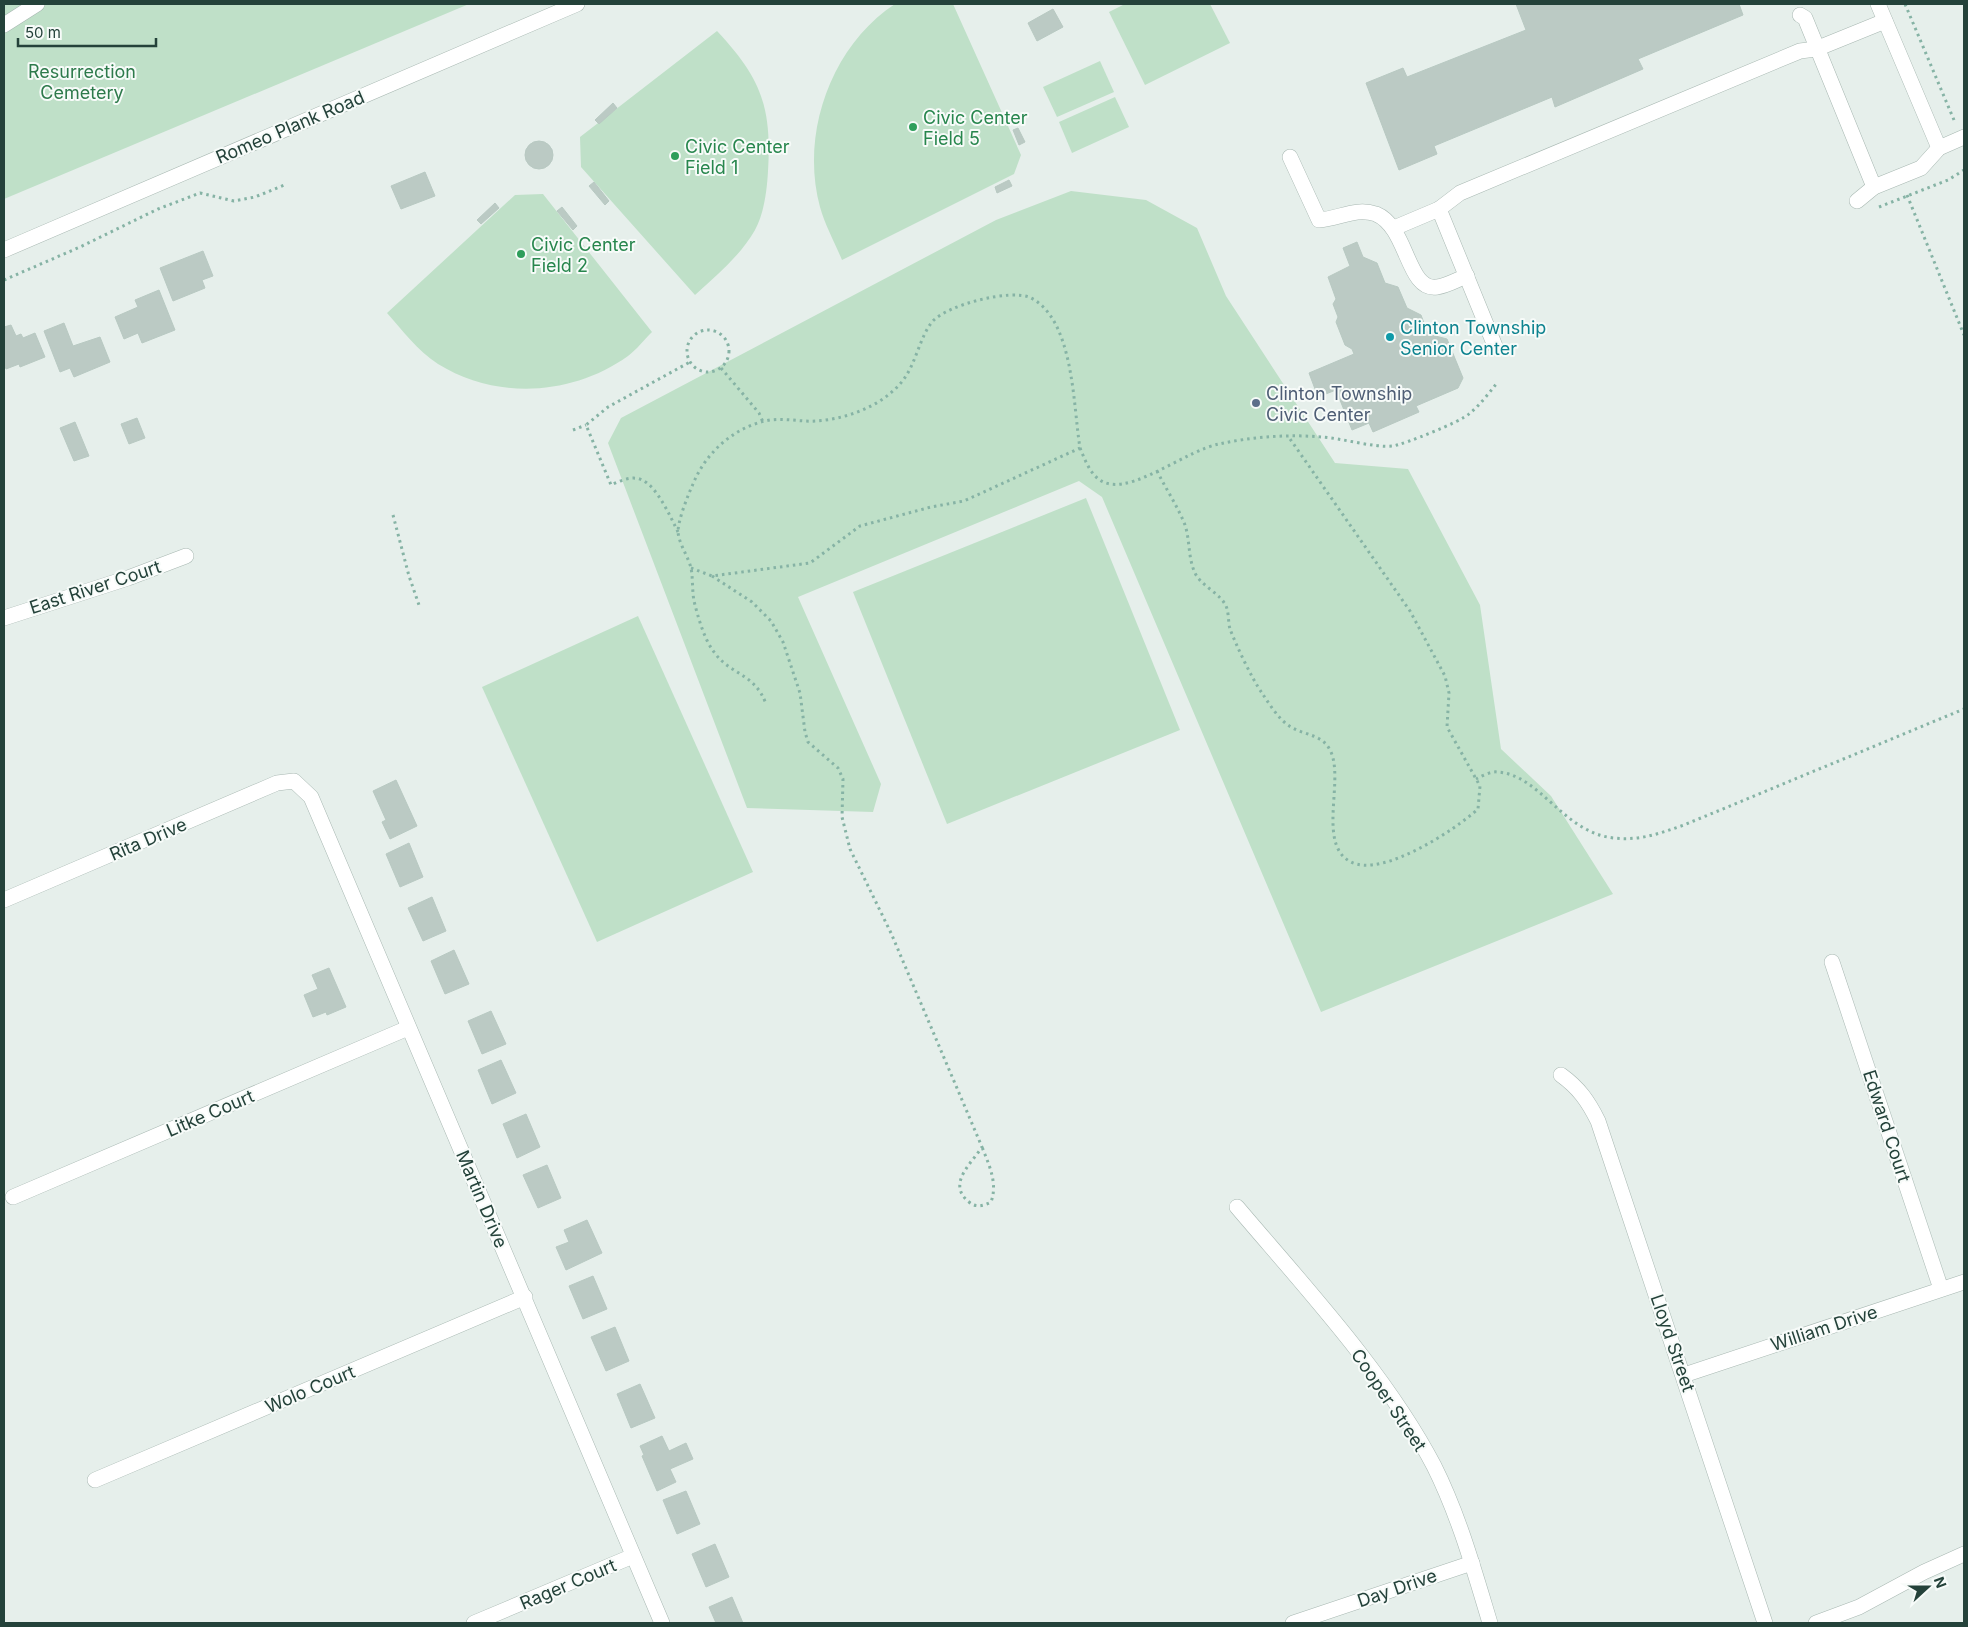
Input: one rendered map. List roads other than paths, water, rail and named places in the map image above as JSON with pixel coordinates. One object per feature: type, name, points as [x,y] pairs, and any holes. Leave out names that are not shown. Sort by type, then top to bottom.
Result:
[{"type":"street","points":[[4,25],[37,4]]},
{"type":"street","name":"Romeo Plank Road","points":[[4,250],[576,4]]},
{"type":"street","points":[[1878,4],[1939,148]]},
{"type":"street","points":[[1800,15],[1805,18],[1816,49],[1874,187]]},
{"type":"street","points":[[1394,228],[1439,209],[1460,193],[1800,50],[1816,49],[1885,21]]},
{"type":"street","points":[[1857,201],[1874,187],[1921,168],[1939,148],[1964,137]]},
{"type":"street","points":[[1290,157],[1319,220],[1330,220],[1353,212],[1378,215],[1394,228],[1414,274],[1423,284],[1436,288],[1466,276]]},
{"type":"street","points":[[1439,209],[1495,346]]},
{"type":"street","name":"East River Court","points":[[4,618],[128,578],[186,556]]},
{"type":"street","name":"Rita Drive","points":[[4,900],[277,783],[294,781]]},
{"type":"street","name":"Martin Drive","points":[[294,781],[311,797],[662,1623]]},
{"type":"street","name":"Edward Court","points":[[1832,962],[1941,1290]]},
{"type":"street","name":"Litke Court","points":[[13,1197],[408,1028]]},
{"type":"street","name":"Lloyd Street","points":[[1561,1075],[1576,1086],[1587,1099],[1598,1121],[1765,1623]]},
{"type":"street","name":"Cooper Street","points":[[1237,1207],[1340,1330],[1408,1423],[1434,1466],[1472,1563],[1490,1623]]},
{"type":"street","name":"William Drive","points":[[1684,1375],[1964,1282]]},
{"type":"street","name":"Wolo Court","points":[[95,1480],[525,1297]]},
{"type":"street","points":[[1816,1623],[1859,1607],[1924,1572],[1964,1554]]},
{"type":"street","name":"Rager Court","points":[[474,1623],[633,1556]]},
{"type":"street","name":"Day Drive","points":[[1293,1623],[1472,1563]]},
{"type":"place","name":"Civic Center Field 5","points":[[913,127]]},
{"type":"place","name":"Civic Center Field 1","points":[[675,156]]},
{"type":"place","name":"Civic Center Field 2","points":[[521,254]]},
{"type":"place","name":"Clinton Township Senior Center","points":[[1390,337]]},
{"type":"place","name":"Clinton Township Civic Center","points":[[1256,403]]},
{"type":"park label","name":"Resurrection Cemetery","points":[[82,81]]}]
